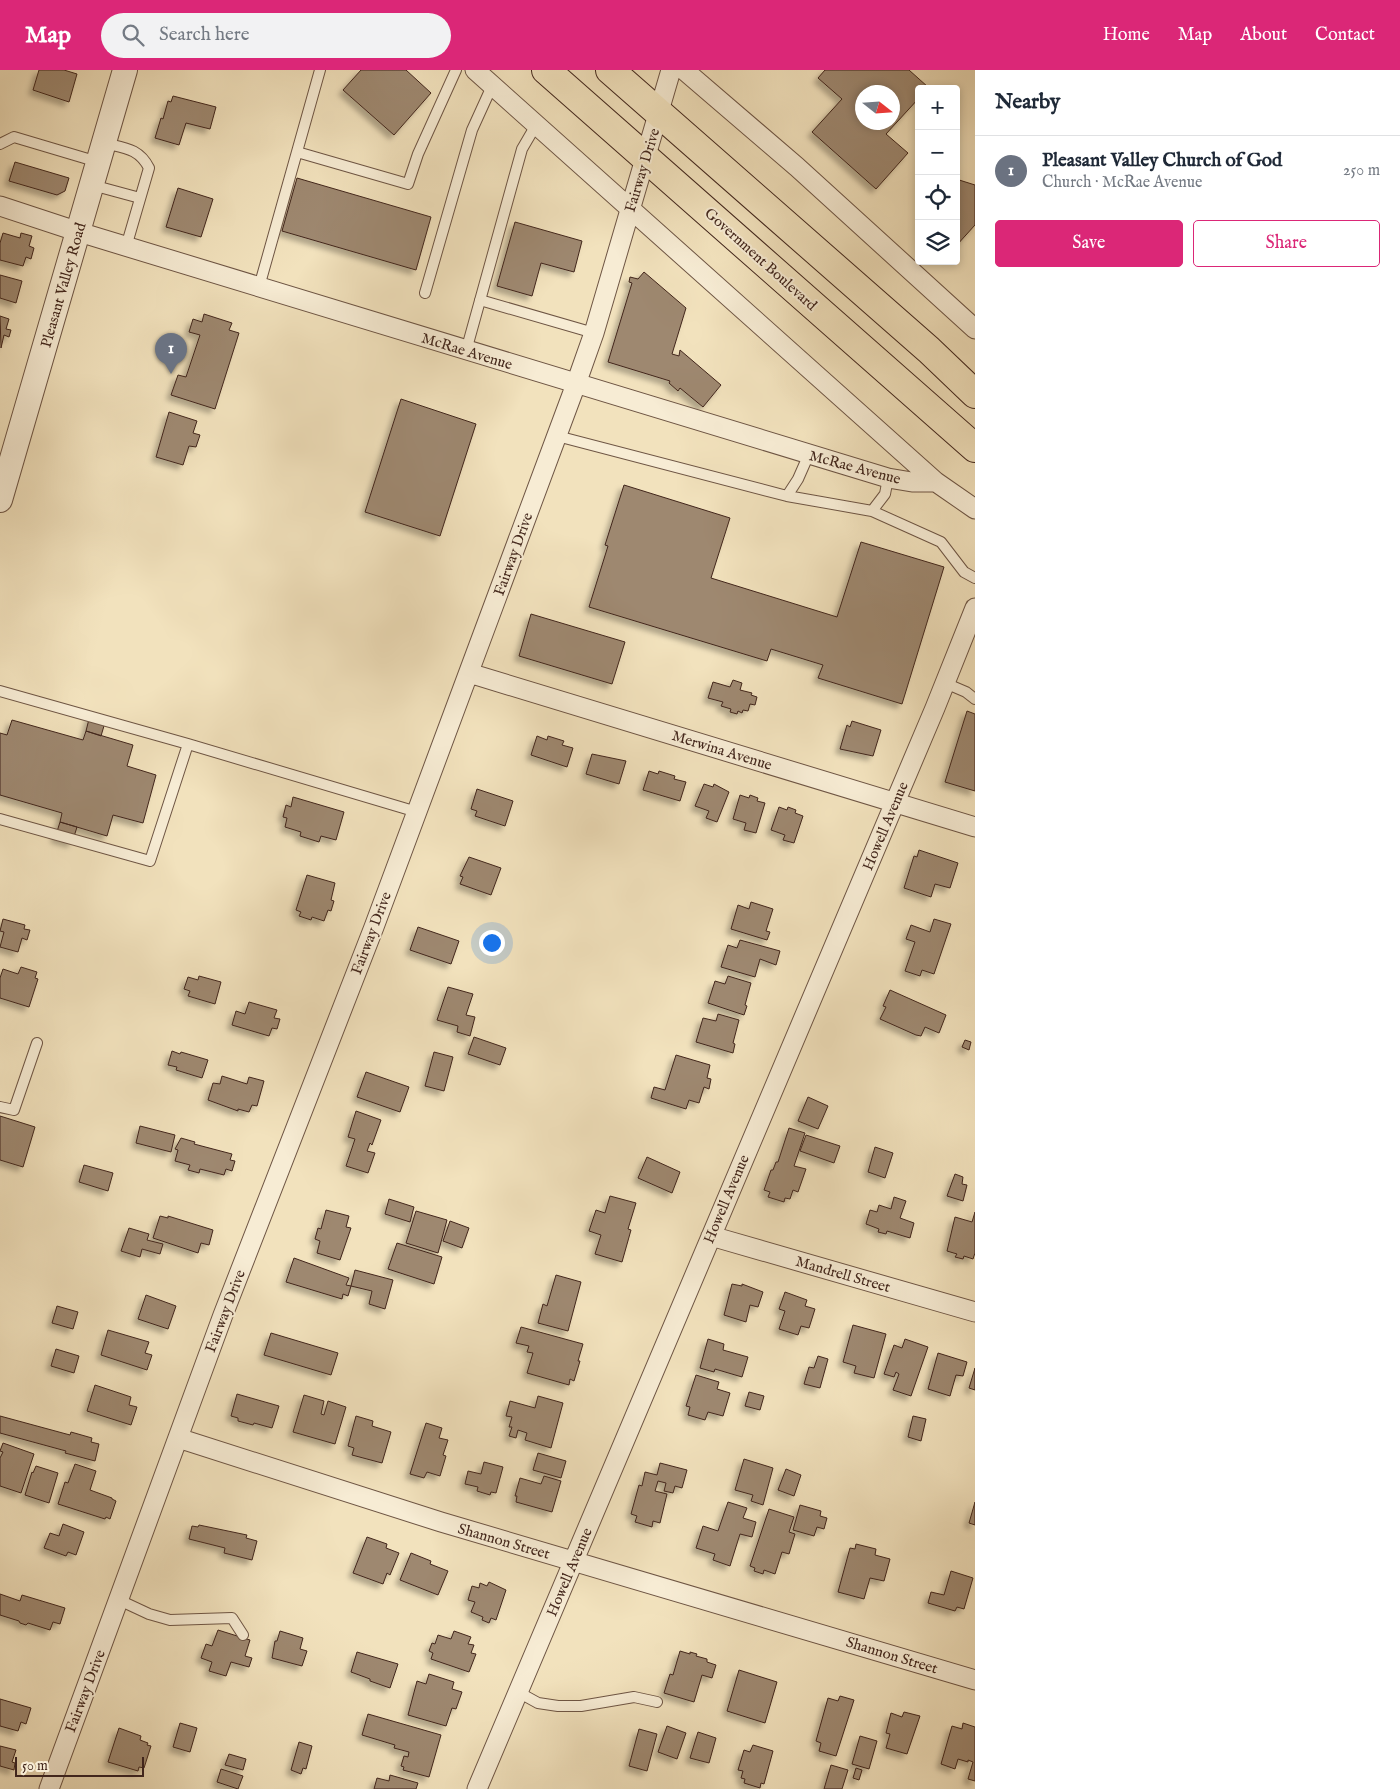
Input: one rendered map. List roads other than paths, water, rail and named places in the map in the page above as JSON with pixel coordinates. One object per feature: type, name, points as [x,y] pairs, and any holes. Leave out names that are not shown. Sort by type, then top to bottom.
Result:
[{"type":"main road","name":"Government Boulevard","points":[[546,70],[646,156],[975,448]]},
{"type":"main road","points":[[610,70],[929,350],[975,394]]},
{"type":"street","name":"Pleasant Valley Road","points":[[0,500],[79,232],[124,70]]},
{"type":"street","points":[[474,70],[936,482],[975,509]]},
{"type":"street","name":"Fairway Drive","points":[[48,1789],[226,1306],[370,936],[576,384],[594,334],[671,70]]},
{"type":"street","points":[[684,70],[797,167],[975,329]]},
{"type":"street","name":"McRae Avenue","points":[[0,206],[126,247],[888,478],[912,482],[936,482]]},
{"type":"street","name":"Howell Avenue","points":[[476,1789],[895,802],[975,608]]},
{"type":"street","name":"Merwina Avenue","points":[[469,672],[975,827]]},
{"type":"street","name":"Mandrell Street","points":[[711,1236],[975,1312]]},
{"type":"street","name":"Shannon Street","points":[[178,1438],[441,1522],[975,1680]]},
{"type":"lane","points":[[259,287],[320,70]]},
{"type":"lane","points":[[297,152],[408,184],[418,154],[456,70]]},
{"type":"lane","points":[[425,293],[472,130],[492,86]]},
{"type":"lane","points":[[466,351],[522,149],[536,125]]},
{"type":"lane","points":[[0,144],[14,137],[101,152],[136,151],[145,160],[149,168],[126,247]]},
{"type":"lane","points":[[92,185],[140,198]]},
{"type":"lane","points":[[480,300],[594,334]]},
{"type":"lane","points":[[557,436],[787,496],[872,511],[941,542],[964,572],[975,578]]},
{"type":"lane","points":[[787,496],[798,480],[809,454]]},
{"type":"lane","points":[[872,511],[885,494],[888,478]]},
{"type":"lane","points":[[945,683],[966,692],[975,699]]},
{"type":"lane","points":[[0,691],[417,812]]},
{"type":"lane","points":[[0,819],[150,861],[188,744]]},
{"type":"lane","points":[[0,1106],[14,1110],[36,1044]]},
{"type":"lane","points":[[119,1600],[149,1614],[170,1620],[232,1618],[243,1635]]},
{"type":"lane","points":[[518,1692],[538,1704],[558,1706],[581,1706],[634,1697],[657,1702]]},
{"type":"place","name":"Pleasant Valley Church of God","points":[[171,374]]}]
